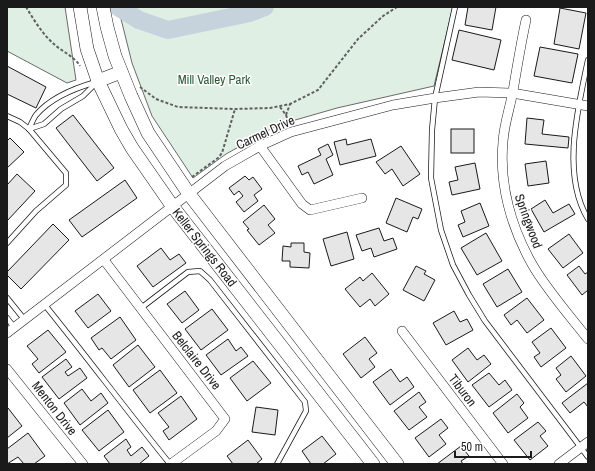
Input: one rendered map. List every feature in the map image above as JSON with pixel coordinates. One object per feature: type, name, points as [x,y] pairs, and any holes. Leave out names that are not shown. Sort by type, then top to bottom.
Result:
[{"type":"main road","name":"Keller Springs Road","points":[[80,7],[87,49],[98,81],[121,130],[132,148],[173,207],[373,464]]},
{"type":"main road","name":"Keller Springs Road","points":[[103,7],[109,34],[122,72],[148,133],[189,194],[396,464]]},
{"type":"main road","points":[[98,81],[122,72]]},
{"type":"street","name":"Springwood","points":[[526,20],[506,119],[503,142],[505,188],[508,206],[519,238],[532,265],[588,339]]},
{"type":"street","name":"Carmel Drive","points":[[10,330],[226,166],[260,146],[291,132],[393,105],[479,92],[512,93],[588,106]]},
{"type":"street","points":[[260,146],[302,204],[310,210],[362,198]]},
{"type":"street","name":"Belclaire Drive","points":[[104,260],[226,418],[216,431],[170,464]]},
{"type":"street","name":"Tiburon","points":[[402,331],[503,464]]},
{"type":"street","name":"Menton Drive","points":[[7,368],[83,464]]},
{"type":"street","points":[[559,464],[584,444]]},
{"type":"lane","points":[[455,7],[435,98],[432,130],[431,178],[441,230],[454,265],[469,295],[485,321],[584,444],[588,457]]},
{"type":"lane","points":[[588,60],[578,104],[573,147],[574,169],[578,192],[588,218]]},
{"type":"lane","points":[[29,129],[36,115],[54,100],[78,88],[98,81]]},
{"type":"lane","points":[[29,129],[44,124],[61,109],[83,96],[98,81]]},
{"type":"lane","points":[[7,116],[20,122],[29,129],[66,173],[66,185],[36,211],[7,243]]},
{"type":"lane","points":[[141,308],[188,272],[200,271],[210,280],[305,402],[306,411],[277,464]]},
{"type":"lane","points":[[7,298],[24,319]]},
{"type":"lane","points":[[44,304],[85,354],[170,464]]},
{"type":"lane","points":[[7,318],[10,330]]},
{"type":"path","points":[[26,7],[45,34],[63,52],[76,60],[81,68]]},
{"type":"path","points":[[137,84],[156,98],[178,107],[235,109],[280,107],[290,104],[318,90],[358,39],[379,19],[397,7]]},
{"type":"path","points":[[286,115],[290,104]]},
{"type":"path","points":[[280,107],[286,115],[291,132]]},
{"type":"path","points":[[191,178],[222,153],[235,109]]},
{"type":"green space","points":[[7,7],[65,7],[76,80],[67,83],[7,51]]},
{"type":"green space","name":"Mill Valley Park","points":[[118,7],[453,7],[434,86],[337,108],[278,125],[226,154],[193,178],[152,116],[132,63]]},
{"type":"building","points":[[468,7],[496,7],[492,30],[465,25]]},
{"type":"building","points":[[560,8],[586,13],[579,49],[554,44]]},
{"type":"building","points":[[459,30],[501,40],[494,70],[452,60]]},
{"type":"building","points":[[540,47],[578,54],[572,83],[534,76]]},
{"type":"building","points":[[7,66],[46,87],[36,108],[7,94]]},
{"type":"building","points":[[73,115],[114,168],[97,181],[56,128]]},
{"type":"building","points":[[527,118],[544,120],[542,134],[569,137],[568,148],[525,144]]},
{"type":"building","points":[[451,129],[474,129],[474,153],[451,153]]},
{"type":"building","points":[[10,138],[24,152],[7,168],[7,141]]},
{"type":"building","points":[[346,139],[347,145],[371,139],[376,156],[340,165],[334,142]]},
{"type":"building","points":[[328,144],[333,155],[326,159],[333,175],[314,184],[308,172],[302,175],[298,166],[321,155],[318,149]]},
{"type":"building","points":[[401,146],[420,174],[403,186],[392,169],[385,174],[376,162]]},
{"type":"building","points":[[546,161],[549,183],[528,186],[525,164]]},
{"type":"building","points":[[475,163],[480,189],[452,195],[449,182],[458,180],[455,167]]},
{"type":"building","points":[[17,174],[35,191],[7,221],[7,185]]},
{"type":"building","points":[[245,176],[249,180],[253,177],[262,189],[254,195],[258,201],[244,212],[236,202],[243,196],[239,191],[234,195],[229,188]]},
{"type":"building","points":[[125,180],[137,198],[82,237],[69,220]]},
{"type":"building","points":[[396,198],[422,209],[418,219],[413,217],[407,232],[386,223]]},
{"type":"building","points":[[545,200],[553,213],[569,204],[575,214],[544,232],[531,209]]},
{"type":"building","points":[[480,203],[489,226],[463,237],[458,225],[465,222],[461,211]]},
{"type":"building","points":[[264,205],[275,219],[268,225],[275,233],[259,245],[247,230],[249,229],[243,222]]},
{"type":"building","points":[[53,224],[69,240],[21,289],[7,275],[7,272]]},
{"type":"building","points":[[379,228],[384,241],[393,238],[397,249],[374,257],[371,248],[362,251],[356,235]]},
{"type":"building","points":[[347,232],[354,259],[331,266],[323,239]]},
{"type":"building","points":[[486,233],[502,261],[477,275],[461,248]]},
{"type":"building","points":[[569,234],[583,253],[563,268],[548,249]]},
{"type":"building","points":[[291,243],[304,243],[304,252],[310,253],[309,268],[290,267],[290,261],[282,261],[283,246],[291,247]]},
{"type":"building","points":[[161,248],[170,260],[179,254],[186,263],[153,287],[137,266]]},
{"type":"building","points":[[416,266],[426,271],[424,274],[435,280],[424,301],[403,290]]},
{"type":"building","points":[[579,266],[585,274],[588,272],[588,290],[582,295],[567,275]]},
{"type":"building","points":[[508,269],[522,292],[497,307],[483,284]]},
{"type":"building","points":[[372,273],[389,294],[375,306],[370,299],[360,307],[345,289],[360,277],[363,281]]},
{"type":"building","points":[[185,291],[199,310],[182,323],[167,304]]},
{"type":"building","points":[[98,294],[111,311],[88,328],[75,311]]},
{"type":"building","points":[[527,298],[544,320],[527,333],[517,320],[511,325],[504,315]]},
{"type":"building","points":[[212,309],[228,330],[201,350],[185,329]]},
{"type":"building","points":[[454,311],[460,322],[467,319],[473,330],[446,345],[433,323]]},
{"type":"building","points":[[120,317],[136,340],[111,359],[102,348],[99,350],[91,338]]},
{"type":"building","points":[[551,328],[566,348],[541,367],[534,357],[540,353],[532,342]]},
{"type":"building","points":[[48,330],[66,352],[39,373],[32,364],[38,359],[27,346]]},
{"type":"building","points":[[365,337],[377,353],[369,359],[375,367],[361,378],[343,354]]},
{"type":"building","points":[[228,339],[236,351],[241,347],[248,356],[221,375],[206,355]]},
{"type":"building","points":[[138,345],[155,367],[129,387],[113,365]]},
{"type":"building","points":[[468,348],[477,360],[484,355],[491,364],[468,382],[452,360]]},
{"type":"building","points":[[571,356],[586,376],[566,392],[556,379],[561,375],[556,368]]},
{"type":"building","points":[[66,359],[72,367],[65,372],[68,376],[80,368],[87,378],[59,399],[42,377]]},
{"type":"building","points":[[253,361],[271,383],[247,401],[230,378]]},
{"type":"building","points":[[391,369],[400,382],[407,377],[414,387],[390,405],[373,382]]},
{"type":"building","points":[[160,370],[177,393],[150,413],[133,390]]},
{"type":"building","points":[[489,373],[499,385],[505,380],[512,390],[489,407],[472,385]]},
{"type":"building","points":[[588,383],[588,407],[584,402],[570,413],[562,403]]},
{"type":"building","points":[[82,389],[91,401],[101,393],[108,403],[80,425],[64,403]]},
{"type":"building","points":[[419,392],[426,402],[419,407],[427,417],[409,430],[394,411]]},
{"type":"building","points":[[517,394],[524,403],[520,407],[528,418],[508,433],[493,413]]},
{"type":"building","points":[[181,396],[197,419],[169,440],[163,431],[169,427],[158,413]]},
{"type":"building","points":[[256,407],[278,410],[275,435],[252,432]]},
{"type":"building","points":[[8,408],[22,426],[7,438],[7,409]]},
{"type":"building","points":[[108,410],[124,432],[99,451],[82,430]]},
{"type":"building","points":[[441,419],[448,428],[439,435],[446,444],[429,457],[415,438]]},
{"type":"building","points":[[538,422],[546,431],[540,436],[548,446],[530,460],[514,440]]},
{"type":"building","points":[[28,433],[45,456],[34,464],[24,464],[18,457],[7,464],[7,449]]},
{"type":"building","points":[[322,436],[336,454],[323,464],[311,464],[302,451]]},
{"type":"building","points":[[126,439],[131,447],[127,450],[131,456],[142,447],[149,456],[139,464],[110,464],[104,456]]},
{"type":"building","points":[[248,440],[262,459],[256,464],[233,464],[227,456]]},
{"type":"building","points":[[461,446],[469,456],[461,461],[463,464],[437,464]]},
{"type":"waterway","points":[[118,7],[139,20],[168,30],[250,13],[265,7]]}]
